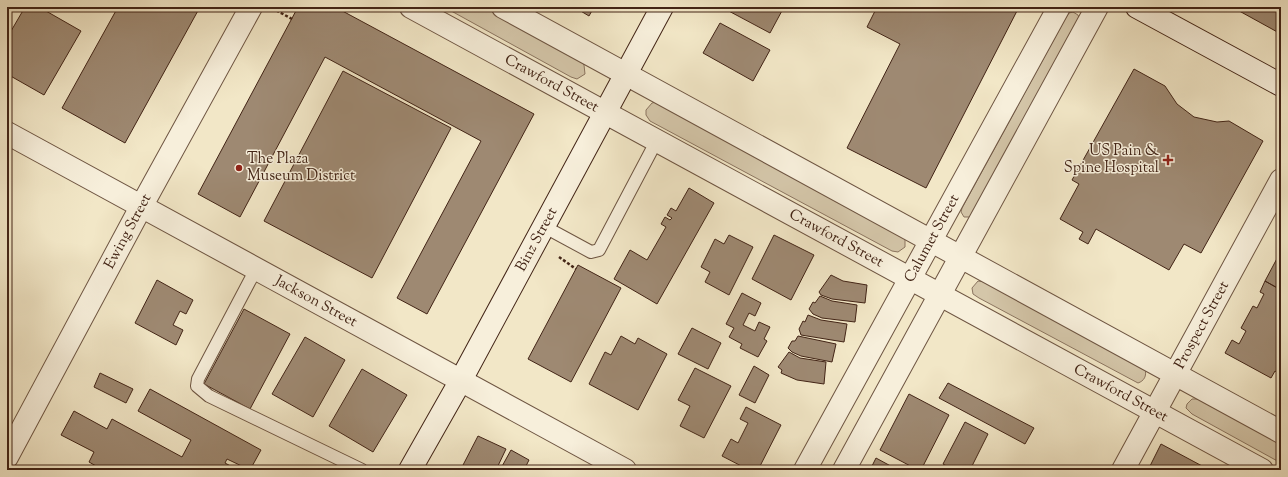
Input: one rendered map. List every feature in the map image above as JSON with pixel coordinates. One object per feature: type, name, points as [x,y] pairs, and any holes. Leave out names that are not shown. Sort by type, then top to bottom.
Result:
[{"type":"street","name":"Ewing Street","points":[[7,457],[141,207],[251,7]]},
{"type":"street","name":"Crawford Street","points":[[411,7],[1262,470]]},
{"type":"street","points":[[503,7],[626,73],[1174,375],[1281,432]]},
{"type":"street","name":"Binz Street","points":[[410,470],[461,380],[662,7]]},
{"type":"street","name":"Calumet Street","points":[[805,470],[1059,7]]},
{"type":"street","points":[[844,470],[959,257],[1097,7]]},
{"type":"street","points":[[1137,7],[1281,85]]},
{"type":"street","name":"Jackson Street","points":[[7,133],[625,470]]},
{"type":"street","name":"Prospect Street","points":[[1123,470],[1281,180]]},
{"type":"lane","points":[[543,226],[591,252],[599,250],[657,140]]},
{"type":"lane","points":[[256,269],[198,379],[197,386],[209,396],[362,470]]},
{"type":"path","points":[[270,7],[292,19]]},
{"type":"path","points":[[559,257],[576,268]]},
{"type":"shaded area","points":[[444,7],[484,7],[581,61],[584,65],[585,74],[577,79],[571,77]]},
{"type":"shaded area","points":[[1073,12],[1078,15],[1079,18],[970,217],[964,217],[961,212],[962,208],[1065,19],[1069,13]]},
{"type":"shaded area","points":[[656,102],[905,238],[905,247],[898,252],[892,251],[650,121],[646,115],[646,110],[652,103]]},
{"type":"shaded area","points":[[978,281],[985,282],[1145,369],[1146,374],[1144,378],[1138,383],[979,298],[973,294],[972,288]]},
{"type":"shaded area","points":[[1192,399],[1198,399],[1281,443],[1281,463],[1192,414],[1186,408],[1187,404]]},
{"type":"building","points":[[25,7],[39,7],[81,31],[44,95],[7,74],[7,38]]},
{"type":"building","points":[[118,7],[200,7],[125,143],[62,108]]},
{"type":"building","name":"The Plaza Museum District","points":[[298,7],[335,7],[534,114],[427,314],[397,298],[481,141],[325,57],[240,217],[198,194]]},
{"type":"building","points":[[574,7],[594,7],[589,16]]},
{"type":"building","points":[[726,7],[784,7],[770,33],[725,9]]},
{"type":"building","points":[[877,7],[1019,7],[926,188],[847,148],[900,44],[867,27]]},
{"type":"building","points":[[1232,7],[1281,7],[1281,34]]},
{"type":"building","points":[[720,23],[770,50],[753,81],[703,53]]},
{"type":"building","name":"US Pain & Spine Hospital","points":[[1134,69],[1165,86],[1177,104],[1194,117],[1217,122],[1229,121],[1263,141],[1201,253],[1184,244],[1169,270],[1096,229],[1088,244],[1079,239],[1083,232],[1060,219],[1079,184],[1072,180]]},
{"type":"building","points":[[343,71],[451,128],[372,278],[264,221]]},
{"type":"building","points":[[689,188],[714,203],[657,304],[614,279],[630,250],[647,260],[666,227],[661,224],[665,217],[670,220],[672,218],[667,215],[671,208],[676,211]]},
{"type":"building","points":[[729,235],[753,247],[729,295],[705,282],[710,272],[701,267],[715,239],[724,244]]},
{"type":"building","points":[[774,235],[814,255],[791,300],[752,279]]},
{"type":"building","points":[[1281,251],[1281,290],[1265,281]]},
{"type":"building","points":[[578,265],[621,288],[571,382],[528,359]]},
{"type":"building","points":[[831,275],[843,281],[867,285],[865,303],[832,299],[821,295],[819,292]]},
{"type":"building","points":[[157,280],[193,300],[186,314],[180,311],[173,325],[183,330],[176,345],[135,323]]},
{"type":"building","points":[[1265,281],[1281,290],[1281,375],[1275,371],[1271,378],[1225,353],[1232,340],[1239,344],[1246,331],[1241,328],[1253,306],[1257,308],[1264,294],[1260,292]]},
{"type":"building","points":[[742,293],[761,303],[755,316],[749,313],[743,325],[755,331],[759,322],[770,327],[764,339],[767,341],[758,357],[740,348],[742,344],[729,337],[734,328],[726,324]]},
{"type":"building","points":[[820,296],[832,301],[857,305],[855,322],[822,318],[813,314],[809,309],[813,302],[815,303]]},
{"type":"building","points":[[244,309],[290,334],[250,409],[204,384]]},
{"type":"building","points":[[808,315],[821,320],[847,324],[844,342],[801,335],[799,329],[803,321],[805,322]]},
{"type":"building","points":[[692,328],[721,343],[708,369],[678,354]]},
{"type":"building","points":[[621,336],[635,344],[638,338],[667,354],[638,410],[589,384],[605,352],[611,355]]},
{"type":"building","points":[[798,336],[836,344],[832,362],[801,356],[792,352],[788,348],[792,341],[795,341]]},
{"type":"building","points":[[305,337],[345,360],[313,417],[272,394]]},
{"type":"building","points":[[789,352],[800,358],[826,362],[824,384],[797,380],[781,373],[782,370],[778,367]]},
{"type":"building","points":[[754,366],[769,375],[755,403],[739,395]]},
{"type":"building","points":[[695,368],[731,386],[704,438],[680,426],[690,406],[678,400]]},
{"type":"building","points":[[362,369],[407,395],[373,452],[329,426]]},
{"type":"building","points":[[100,373],[133,389],[126,403],[94,387]]},
{"type":"building","points":[[948,383],[1034,428],[1025,444],[939,398]]},
{"type":"building","points":[[150,389],[261,450],[250,470],[227,459],[225,463],[238,470],[103,470],[89,462],[94,452],[61,435],[74,411],[107,429],[112,419],[182,457],[191,440],[138,411]]},
{"type":"building","points":[[909,394],[949,415],[921,470],[918,470],[880,450]]},
{"type":"building","points":[[746,407],[781,425],[758,470],[749,470],[722,456],[731,439],[738,443],[748,423],[740,419]]},
{"type":"building","points":[[965,422],[988,434],[970,470],[954,470],[943,464]]},
{"type":"building","points":[[478,436],[506,449],[496,470],[467,470],[462,467]]},
{"type":"building","points":[[1161,444],[1204,467],[1203,470],[1148,470]]},
{"type":"building","points":[[511,450],[529,460],[524,470],[500,470]]},
{"type":"building","points":[[876,458],[898,470],[870,470]]},
{"type":"place","name":"US Pain & Spine Hospital","points":[[1168,160]]},
{"type":"place","name":"The Plaza Museum District","points":[[239,168]]}]
